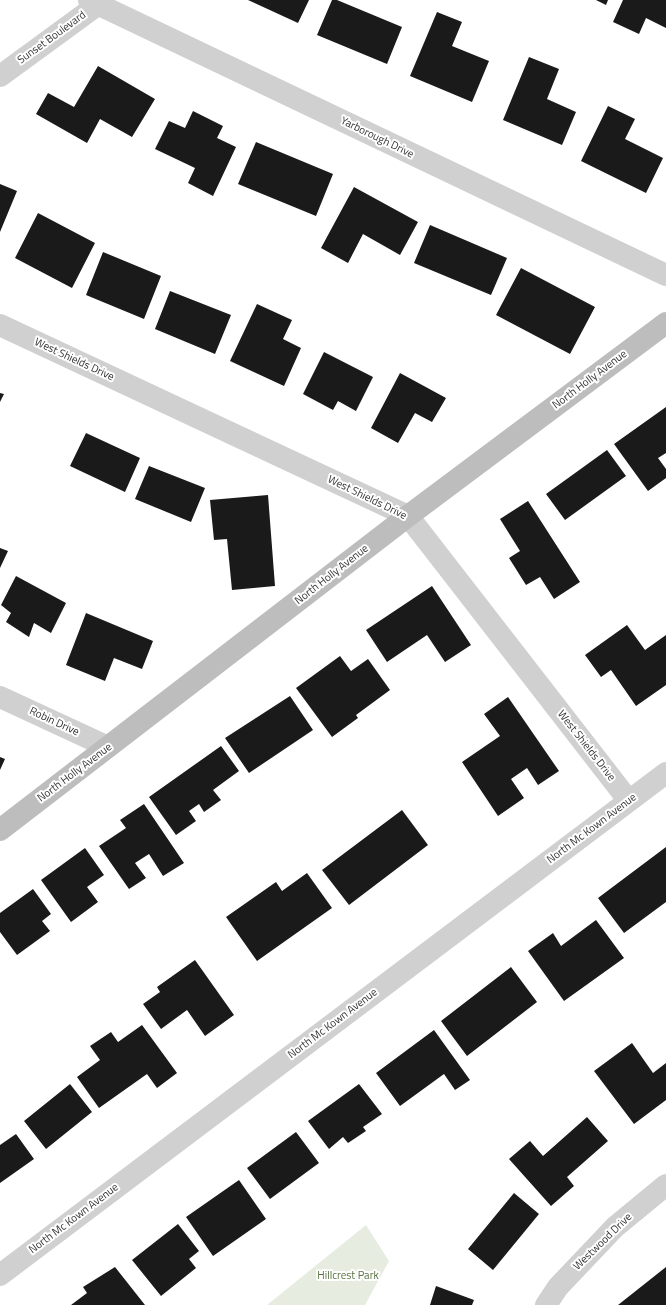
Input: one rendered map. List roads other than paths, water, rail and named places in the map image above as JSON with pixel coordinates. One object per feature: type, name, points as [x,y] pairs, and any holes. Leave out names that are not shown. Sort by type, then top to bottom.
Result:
[{"type":"street","name":"Sunset Boulevard","points":[[0,76],[97,1]]},
{"type":"street","name":"Yarborough Drive","points":[[97,1],[666,275]]},
{"type":"street","name":"North Holly Avenue","points":[[0,830],[408,516],[666,323]]},
{"type":"street","name":"West Shields Drive","points":[[0,325],[408,516],[629,801]]},
{"type":"street","name":"Robin Drive","points":[[0,698],[108,748]]},
{"type":"street","name":"North Mc Kown Avenue","points":[[0,1275],[666,773]]},
{"type":"street","name":"Westwood Drive","points":[[546,1305],[558,1287],[615,1227],[666,1184]]},
{"type":"park label","name":"Hillcrest Park","points":[[348,1276]]}]
